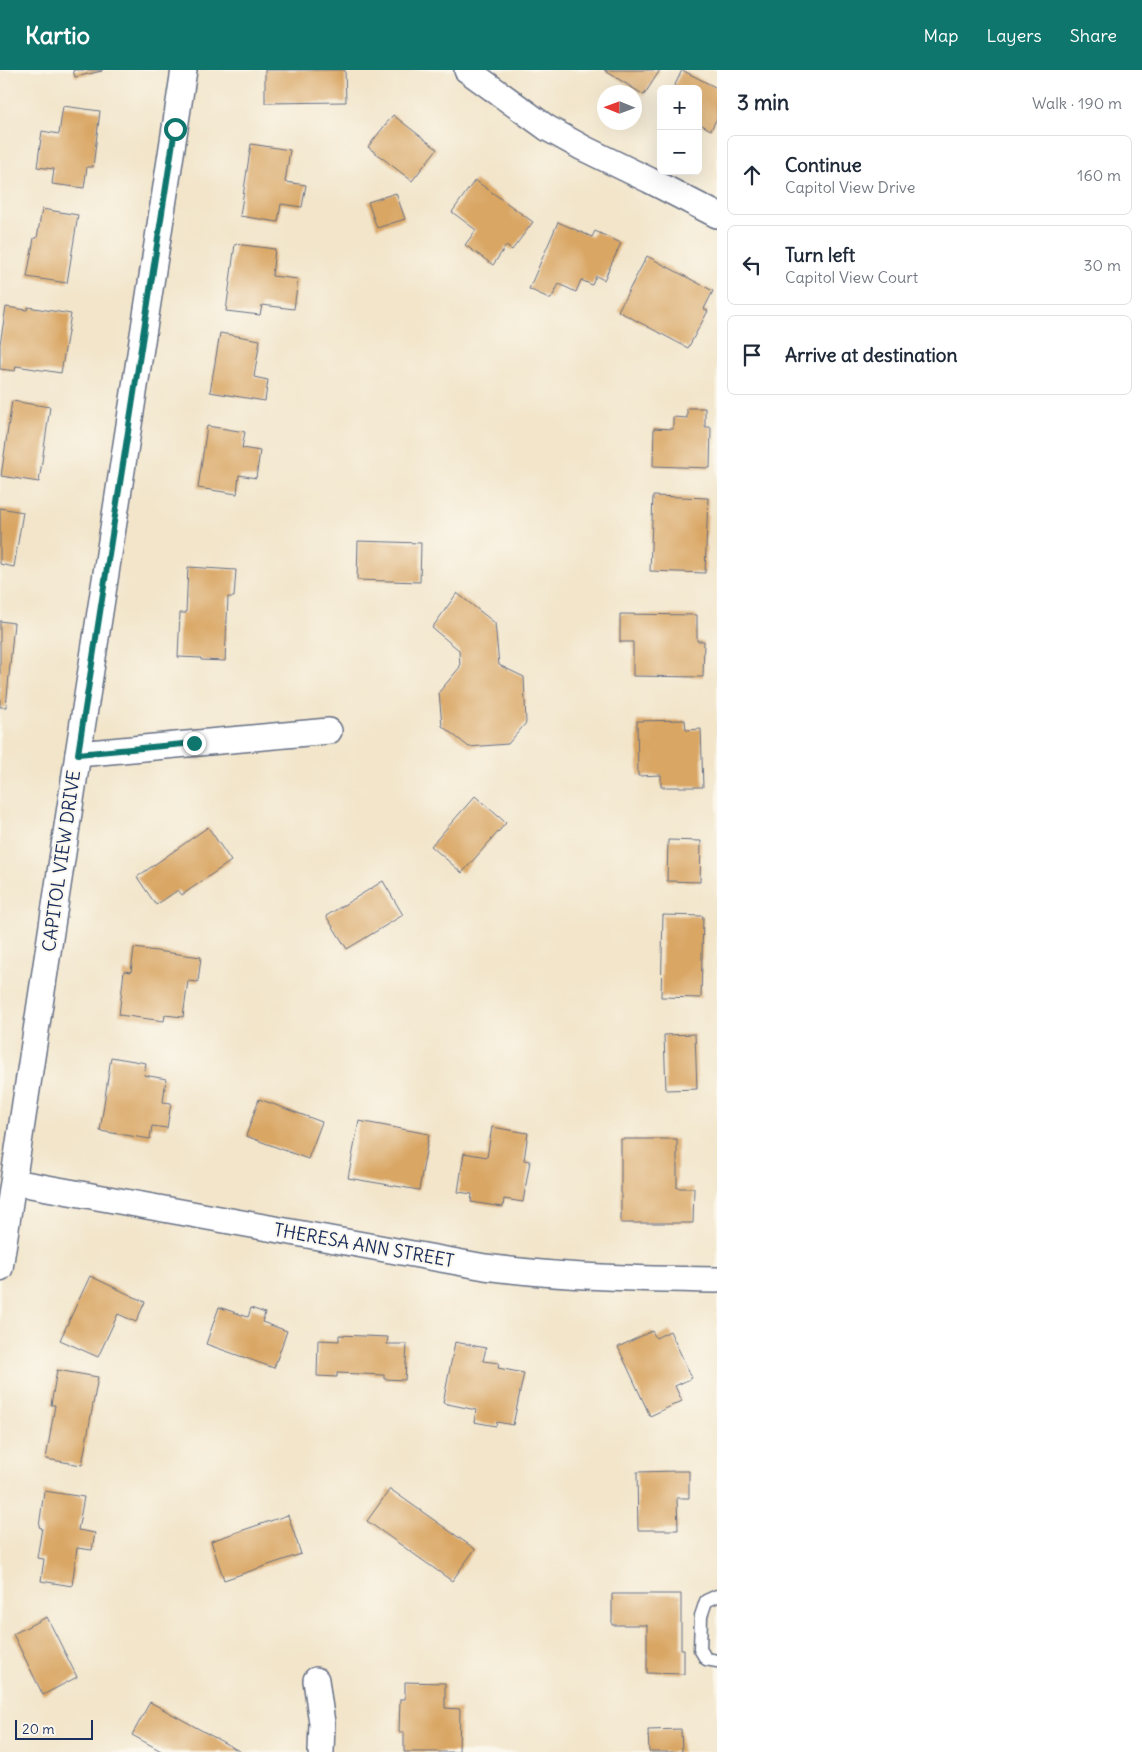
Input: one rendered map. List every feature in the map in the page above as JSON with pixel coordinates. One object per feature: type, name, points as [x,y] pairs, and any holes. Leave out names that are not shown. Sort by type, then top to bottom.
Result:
[{"type":"street","name":"CAPITOL VIEW DRIVE","points":[[0,1268],[184,70]]},
{"type":"street","points":[[467,70],[547,128],[717,215]]},
{"type":"street","points":[[78,754],[329,731]]},
{"type":"street","name":"THERESA ANN STREET","points":[[14,1182],[485,1267],[529,1273],[717,1280]]},
{"type":"street","points":[[316,1680],[322,1723],[321,1752]]},
{"type":"lane","points":[[717,1596],[706,1601],[701,1616],[700,1649],[706,1659],[717,1661]]},
{"type":"building","points":[[73,70],[102,70],[102,71],[75,77]]},
{"type":"building","points":[[265,70],[345,70],[346,102],[265,103]]},
{"type":"building","points":[[604,70],[660,70],[644,95],[642,94],[642,85],[628,85]]},
{"type":"building","points":[[682,70],[717,88],[717,118],[711,130],[702,125],[702,85],[675,85]]},
{"type":"building","points":[[63,106],[100,111],[93,167],[87,167],[84,188],[52,184],[54,169],[37,167],[42,131],[59,134]]},
{"type":"building","points":[[393,115],[437,149],[412,181],[368,147]]},
{"type":"building","points":[[251,144],[290,150],[285,182],[306,185],[302,207],[281,204],[278,222],[240,216]]},
{"type":"building","points":[[475,180],[533,222],[512,250],[506,246],[493,265],[465,245],[476,230],[452,212]]},
{"type":"building","points":[[396,193],[405,219],[377,228],[368,202]]},
{"type":"building","points":[[42,209],[78,215],[67,283],[27,277],[34,238],[37,238]]},
{"type":"building","points":[[558,222],[592,237],[595,231],[621,243],[604,280],[596,276],[592,285],[581,280],[576,292],[559,284],[551,299],[529,289]]},
{"type":"building","points":[[235,244],[275,249],[272,276],[298,279],[294,309],[262,305],[260,315],[226,311]]},
{"type":"building","points":[[647,256],[713,291],[704,309],[708,311],[688,348],[618,311]]},
{"type":"building","points":[[6,307],[27,310],[28,307],[71,314],[61,373],[16,366],[15,371],[0,369],[0,344]]},
{"type":"building","points":[[220,333],[260,340],[254,377],[268,380],[265,401],[210,392]]},
{"type":"building","points":[[12,401],[50,407],[39,482],[1,476]]},
{"type":"building","points":[[687,408],[705,408],[705,427],[711,427],[710,468],[653,466],[654,428],[673,429],[673,417],[687,418]]},
{"type":"building","points":[[207,426],[245,432],[242,448],[260,451],[256,478],[239,475],[237,494],[198,488]]},
{"type":"building","points":[[653,496],[708,498],[705,573],[650,571]]},
{"type":"building","points":[[0,508],[23,512],[14,567],[0,564]]},
{"type":"building","points":[[358,541],[421,543],[420,582],[357,580]]},
{"type":"building","points":[[188,567],[236,570],[234,597],[228,597],[225,661],[178,657],[180,613],[186,613]]},
{"type":"building","points":[[457,593],[495,623],[499,665],[524,677],[526,723],[508,744],[469,747],[442,726],[439,692],[460,667],[459,650],[432,628]]},
{"type":"building","points":[[620,614],[697,615],[697,641],[704,641],[703,677],[633,676],[633,642],[620,642]]},
{"type":"building","points":[[0,621],[14,623],[6,707],[0,707]]},
{"type":"building","points":[[685,720],[686,730],[701,729],[703,787],[661,787],[661,775],[638,776],[637,721]]},
{"type":"building","points":[[475,796],[506,823],[462,873],[431,846]]},
{"type":"building","points":[[208,827],[231,861],[182,895],[178,890],[156,905],[137,877]]},
{"type":"building","points":[[668,840],[701,841],[700,882],[667,881]]},
{"type":"building","points":[[383,881],[403,915],[347,949],[326,916]]},
{"type":"building","points":[[663,915],[703,916],[701,998],[661,997]]},
{"type":"building","points":[[134,948],[201,957],[198,982],[188,981],[183,1017],[165,1015],[164,1021],[119,1015],[124,971],[131,972]]},
{"type":"building","points":[[695,1034],[697,1089],[666,1090],[664,1035]]},
{"type":"building","points":[[111,1057],[146,1063],[144,1075],[166,1079],[163,1102],[171,1103],[167,1128],[152,1126],[150,1139],[100,1131]]},
{"type":"building","points":[[259,1099],[322,1122],[308,1159],[246,1136]]},
{"type":"building","points":[[359,1121],[429,1134],[419,1190],[348,1178]]},
{"type":"building","points":[[492,1127],[528,1133],[524,1160],[530,1161],[523,1202],[504,1199],[503,1207],[471,1202],[472,1194],[458,1192],[464,1153],[487,1157]]},
{"type":"building","points":[[621,1139],[677,1139],[677,1188],[694,1188],[693,1223],[621,1223]]},
{"type":"building","points":[[90,1276],[145,1302],[136,1322],[118,1314],[98,1357],[60,1340]]},
{"type":"building","points":[[219,1307],[248,1317],[251,1308],[265,1313],[262,1322],[287,1331],[274,1368],[206,1344]]},
{"type":"building","points":[[652,1331],[656,1338],[670,1331],[692,1378],[675,1386],[682,1401],[650,1416],[618,1347]]},
{"type":"building","points":[[339,1335],[388,1337],[387,1344],[407,1344],[405,1380],[384,1379],[384,1375],[337,1373],[337,1377],[317,1376],[318,1340],[339,1341]]},
{"type":"building","points":[[455,1342],[486,1348],[483,1361],[499,1363],[498,1368],[524,1373],[513,1425],[497,1422],[496,1426],[474,1422],[476,1410],[443,1403]]},
{"type":"building","points":[[57,1370],[98,1377],[82,1465],[46,1459],[55,1405],[51,1405]]},
{"type":"building","points":[[689,1471],[689,1498],[677,1498],[678,1530],[638,1530],[637,1472]]},
{"type":"building","points":[[390,1489],[475,1549],[452,1581],[367,1521]]},
{"type":"building","points":[[44,1491],[84,1497],[78,1530],[95,1533],[92,1550],[77,1548],[72,1586],[41,1581],[44,1559],[37,1558],[42,1528],[39,1527]]},
{"type":"building","points":[[288,1515],[301,1554],[224,1580],[211,1541]]},
{"type":"building","points":[[612,1594],[681,1594],[681,1649],[684,1649],[684,1674],[647,1673],[647,1625],[612,1625]]},
{"type":"building","points":[[47,1617],[77,1677],[43,1695],[13,1634]]},
{"type":"building","points":[[405,1682],[445,1683],[445,1708],[460,1709],[459,1752],[404,1752],[404,1732],[399,1732],[400,1699],[405,1699]]},
{"type":"building","points":[[150,1702],[241,1752],[163,1752],[132,1735]]},
{"type":"building","points":[[681,1729],[682,1752],[649,1752],[648,1730]]},
{"type":"route","points":[[175,129],[78,754],[194,743]]}]
